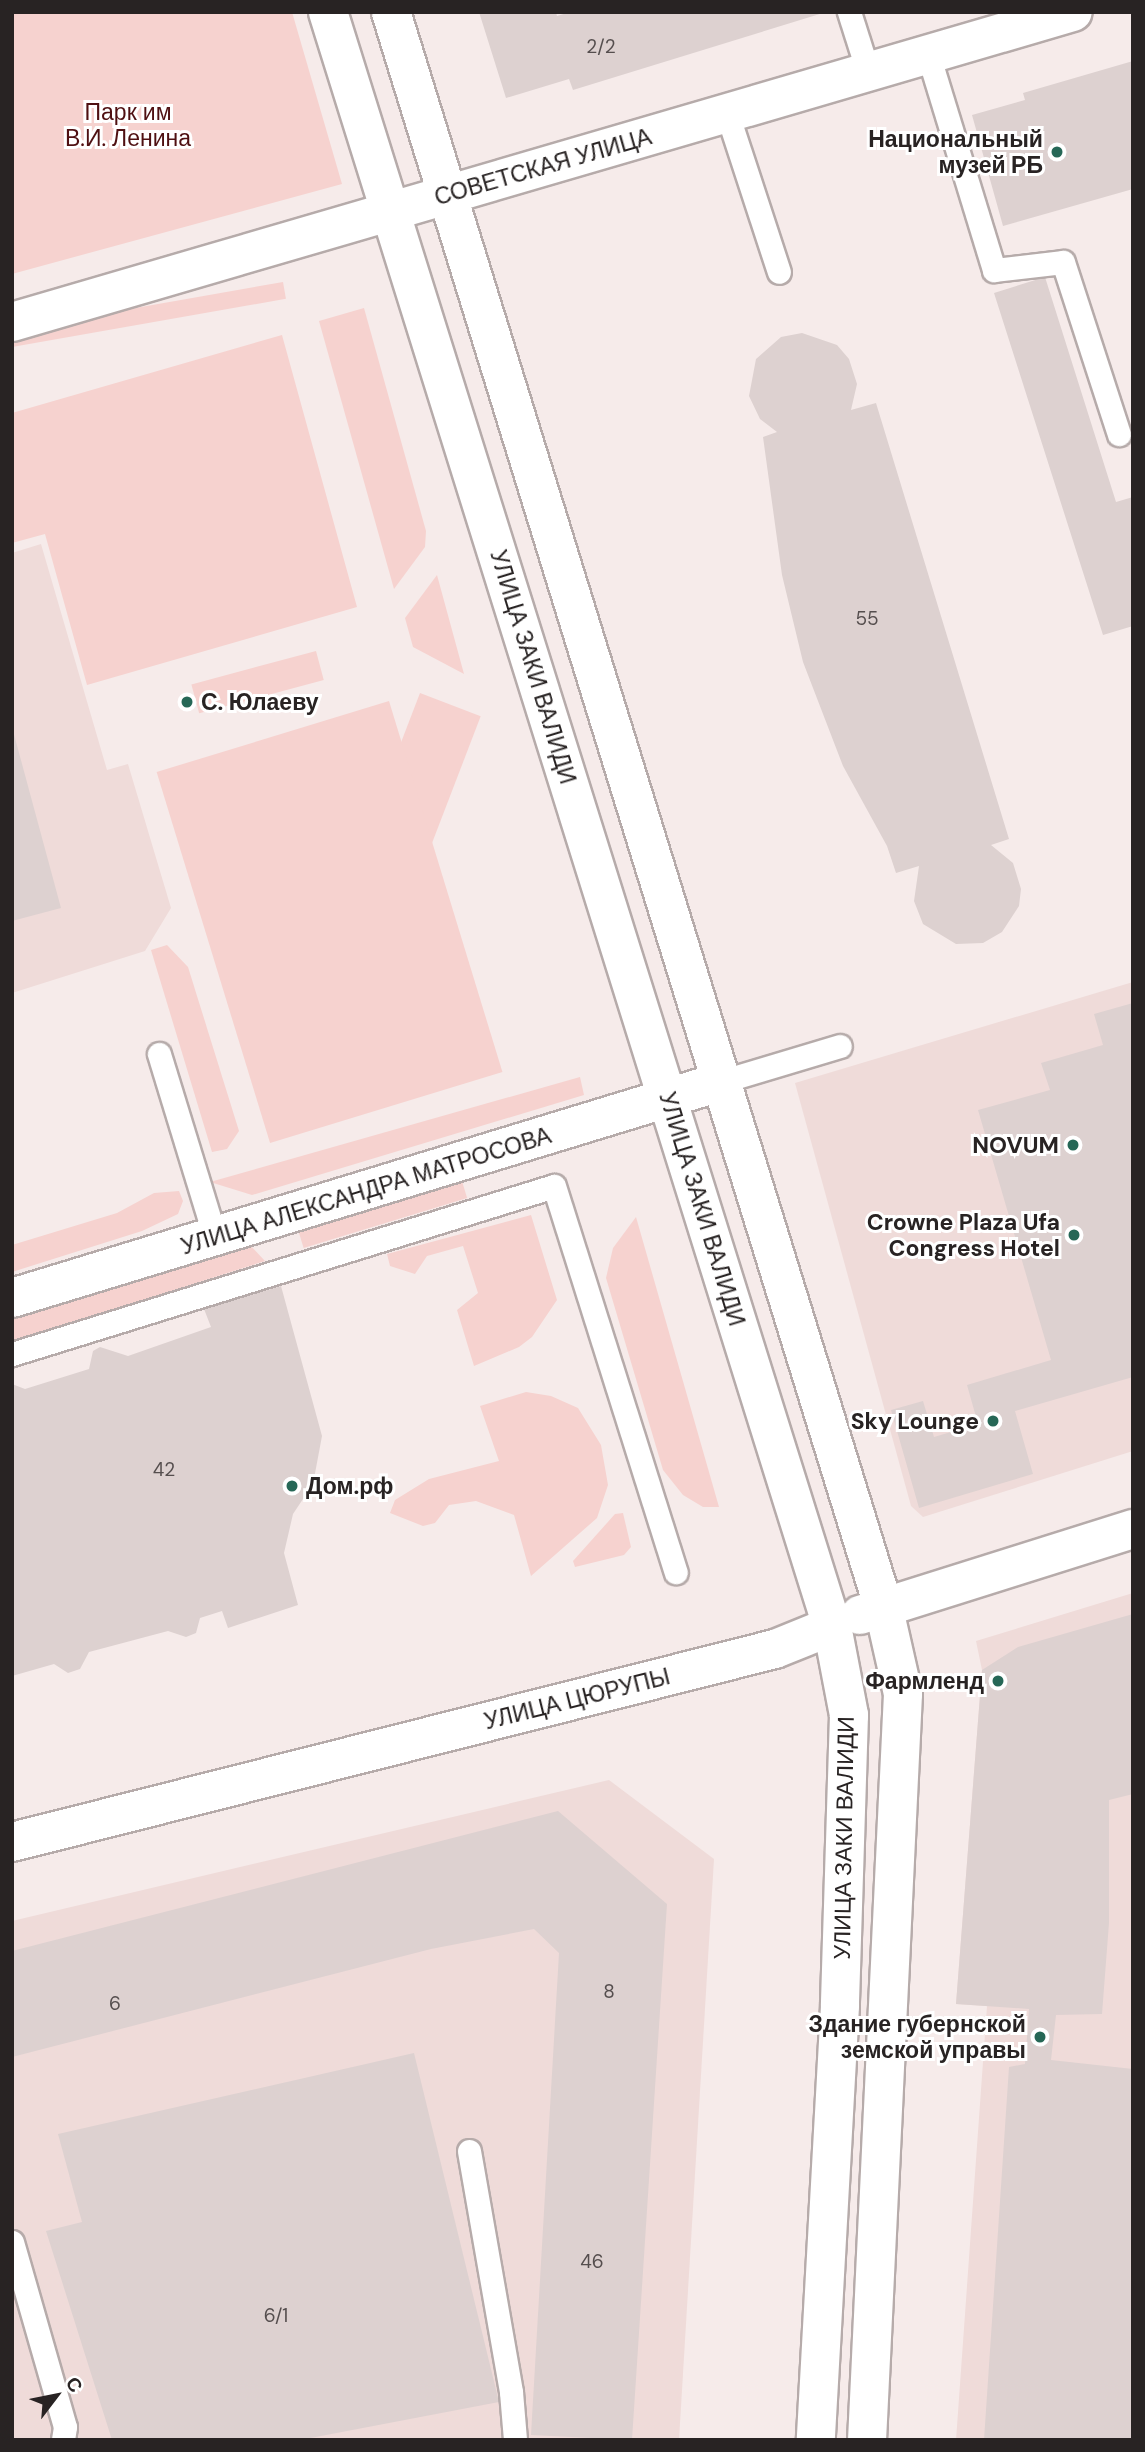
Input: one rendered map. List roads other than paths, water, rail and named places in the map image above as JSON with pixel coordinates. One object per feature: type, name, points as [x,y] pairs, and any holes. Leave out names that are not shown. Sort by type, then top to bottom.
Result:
[{"type":"main road","name":"УЛИЦА ЗАКИ ВАЛИДИ","points":[[328,12],[832,1626],[849,1716],[840,2006],[816,2440]]},
{"type":"main road","points":[[391,12],[883,1605],[902,1694],[867,2440]]},
{"type":"main road","name":"СОВЕТСКАЯ УЛИЦА","points":[[12,322],[1073,12]]},
{"type":"main road","name":"УЛИЦА АЛЕКСАНДРА МАТРОСОВА","points":[[12,1298],[720,1082]]},
{"type":"main road","name":"УЛИЦА ЦЮРУПЫ","points":[[12,1842],[775,1649],[883,1605],[1133,1529]]},
{"type":"lane","points":[[849,12],[869,72]]},
{"type":"lane","points":[[928,54],[994,270],[1063,262],[1119,434]]},
{"type":"lane","points":[[727,113],[779,272]]},
{"type":"lane","points":[[720,1082],[840,1046]]},
{"type":"lane","points":[[159,1054],[215,1237]]},
{"type":"lane","points":[[12,1354],[554,1186],[676,1572]]},
{"type":"lane","points":[[469,2151],[511,2392],[515,2440]]},
{"type":"lane","points":[[12,2242],[65,2427],[63,2440]]},
{"type":"place","name":"Национальный музей РБ","points":[[1057,152]]},
{"type":"place","name":"С. Юлаеву","points":[[187,702]]},
{"type":"place","name":"NOVUM","points":[[1073,1145]]},
{"type":"place","name":"Crowne Plaza Ufa Congress Hotel","points":[[1074,1235]]},
{"type":"place","name":"Sky Lounge","points":[[993,1421]]},
{"type":"place","name":"Дом.рф","points":[[292,1486]]},
{"type":"place","name":"Фармленд","points":[[998,1681]]},
{"type":"place","name":"Здание губернской земской управы","points":[[1040,2037]]},
{"type":"park label","name":"Парк им В.И. Ленина","points":[[128,125]]}]
